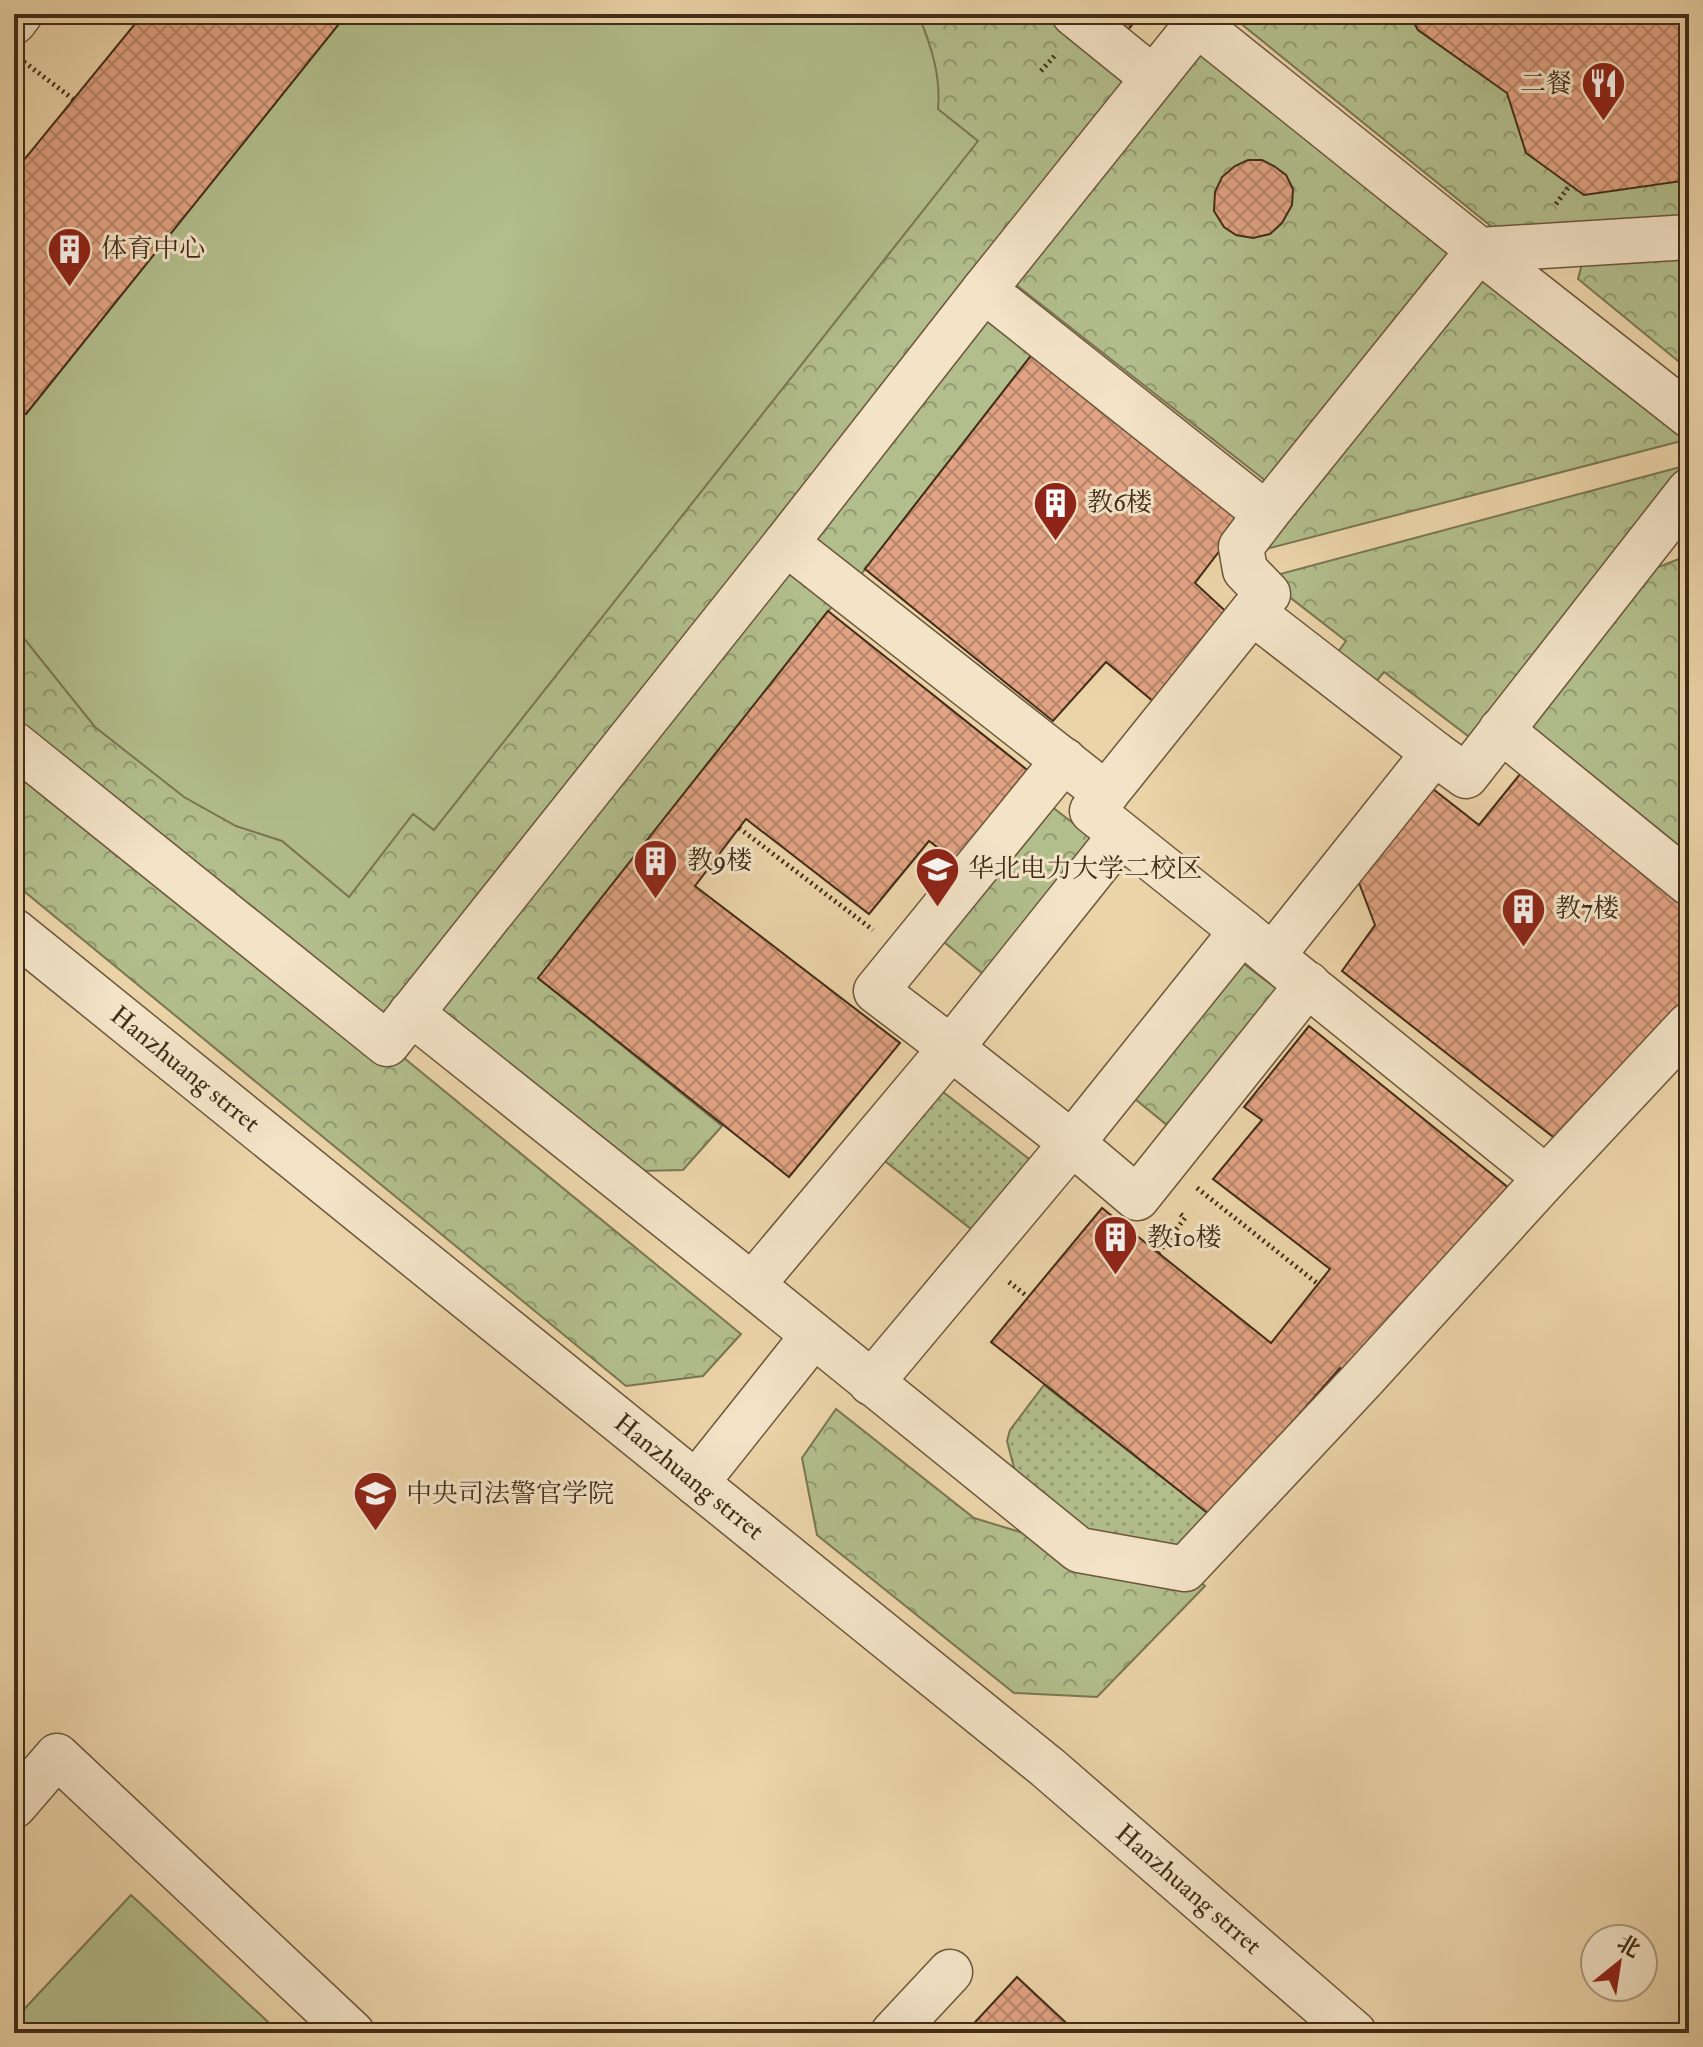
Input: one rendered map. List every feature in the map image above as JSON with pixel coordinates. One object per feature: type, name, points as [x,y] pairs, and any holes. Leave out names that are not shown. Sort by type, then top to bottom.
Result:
[{"type":"street","points":[[14,22],[20,14]]},
{"type":"street","points":[[1074,14],[1153,78]]},
{"type":"street","points":[[14,744],[387,1044],[1201,19],[1479,250],[1689,415]]},
{"type":"street","points":[[1546,1178],[1092,811],[1268,594],[1245,570],[1241,547],[1479,250],[1689,237]]},
{"type":"street","points":[[984,290],[1266,514]]},
{"type":"street","points":[[1252,612],[1466,776],[1689,491]]},
{"type":"street","points":[[786,543],[1106,794]]},
{"type":"street","points":[[1501,730],[1689,883]]},
{"type":"street","points":[[871,1383],[1072,1143],[1434,753]]},
{"type":"street","points":[[1064,760],[876,991],[1072,1143],[1137,1198],[1308,984]]},
{"type":"street","points":[[752,1285],[951,1048],[1121,835]]},
{"type":"street","name":"Hanzhuang strret","points":[[14,931],[1047,1767],[1354,2033]]},
{"type":"street","points":[[411,1013],[1079,1550],[1185,1569],[1689,1025]]},
{"type":"street","points":[[696,1483],[813,1336]]},
{"type":"street","points":[[14,1806],[57,1756],[352,2033]]},
{"type":"street","points":[[893,2033],[950,1972]]},
{"type":"path","points":[[14,54],[73,99]]},
{"type":"path","points":[[739,828],[906,955]]},
{"type":"path","points":[[1165,1163],[1318,1284]]},
{"type":"green space","points":[[346,14],[1052,14],[1138,83],[389,1018],[14,722],[14,423],[17,424]]},
{"type":"green space","points":[[346,14],[918,14],[934,60],[938,109],[978,141],[434,830],[413,814],[349,897],[282,841],[236,826],[184,797],[95,727],[14,626],[14,427]]},
{"type":"green space","points":[[1229,14],[1689,14],[1689,217],[1492,227]]},
{"type":"green space","points":[[1200,46],[1457,252],[1271,485],[1010,280]]},
{"type":"green space","points":[[1689,259],[1689,370],[1578,279],[1582,264]]},
{"type":"green space","points":[[1482,273],[1689,433],[1689,439],[1266,549]]},
{"type":"green space","points":[[987,308],[1037,348],[859,577],[808,535]]},
{"type":"green space","points":[[1684,466],[1472,739],[1384,672],[1369,690],[1332,660],[1346,641],[1265,578]]},
{"type":"green space","points":[[1689,555],[1689,854],[1523,719],[1635,576]]},
{"type":"green space","points":[[787,561],[838,599],[538,978],[722,1126],[683,1170],[638,1171],[431,1009]]},
{"type":"green space","points":[[14,772],[387,1044],[741,1334],[703,1376],[626,1386],[14,883]]},
{"type":"green space","points":[[1051,806],[1096,841],[988,978],[944,942]]},
{"type":"green space","points":[[1236,958],[1281,992],[1173,1130],[1129,1094]]},
{"type":"green space","points":[[929,1081],[1042,1169],[985,1240],[871,1150]]},
{"type":"green space","points":[[1044,1385],[1210,1515],[1180,1547],[1091,1534],[1017,1479],[1007,1441],[1010,1430]]},
{"type":"green space","points":[[836,1409],[974,1518],[1079,1550],[1185,1569],[1205,1586],[1097,1697],[1014,1693],[817,1535],[802,1458]]},
{"type":"green space","points":[[131,1895],[280,2033],[14,2033],[14,2020]]},
{"type":"building","name":"体育中心","points":[[143,14],[347,14],[26,414],[14,405],[14,172]]},
{"type":"building","points":[[1106,14],[1141,14],[1127,31]]},
{"type":"building","name":"二餐","points":[[1409,14],[1689,14],[1689,180],[1584,195],[1526,153],[1507,93],[1418,30]]},
{"type":"building","points":[[1248,160],[1262,160],[1274,166],[1286,175],[1293,189],[1292,205],[1282,223],[1270,234],[1253,238],[1236,235],[1224,227],[1214,211],[1215,192],[1222,177]]},
{"type":"building","name":"教6楼","points":[[1037,348],[1247,515],[1195,583],[1233,618],[1160,707],[1106,662],[1053,721],[865,569]]},
{"type":"building","name":"教9楼","points":[[828,611],[1031,773],[958,863],[929,841],[869,914],[746,819],[695,886],[900,1043],[789,1177],[538,978]]},
{"type":"building","name":"教7楼","points":[[1525,768],[1689,903],[1689,999],[1562,1144],[1342,971],[1375,925],[1356,875],[1429,786],[1479,825]]},
{"type":"building","name":"教10楼","points":[[1309,1026],[1510,1189],[1351,1378],[1340,1368],[1210,1515],[991,1342],[1102,1208],[1271,1343],[1330,1269],[1213,1179],[1262,1120],[1244,1107]]},
{"type":"building","points":[[1017,1977],[1077,2033],[965,2033]]},
{"type":"place","name":"二餐","points":[[1603,123]]},
{"type":"place","name":"体育中心","points":[[70,288]]},
{"type":"place","name":"教6楼","points":[[1056,542]]},
{"type":"place","name":"教9楼","points":[[656,900]]},
{"type":"place","name":"华北电力大学二校区","points":[[937,908]]},
{"type":"place","name":"教7楼","points":[[1524,948]]},
{"type":"place","name":"教10楼","points":[[1116,1277]]},
{"type":"place","name":"中央司法警官学院","points":[[375,1533]]}]
